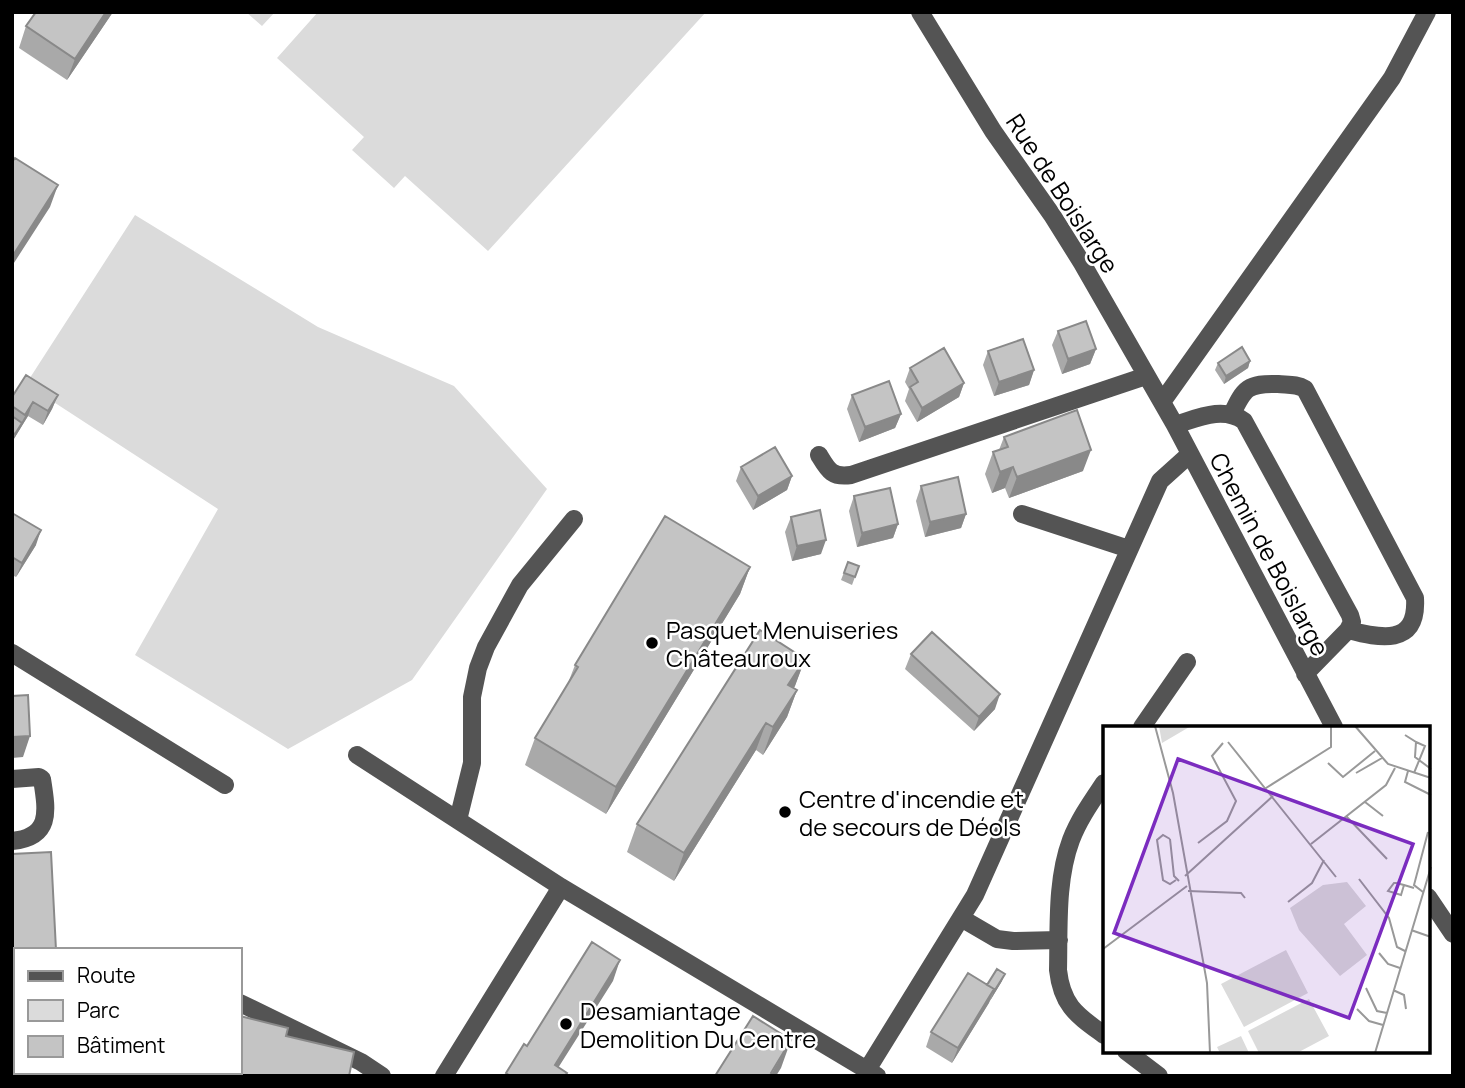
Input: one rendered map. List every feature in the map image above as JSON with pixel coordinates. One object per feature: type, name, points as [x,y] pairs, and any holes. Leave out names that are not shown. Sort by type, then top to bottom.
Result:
[{"type":"street","name":"Rue de Boislarge","points":[[920,12],[993,131],[1082,263],[1162,402]]},
{"type":"street","points":[[1162,402],[1392,78],[1427,12]]},
{"type":"street","points":[[819,455],[830,473],[838,476],[851,475],[1146,376]]},
{"type":"street","points":[[1232,414],[1244,392],[1258,383],[1295,385],[1305,389],[1415,598],[1413,618],[1396,636],[1379,638],[1348,630]]},
{"type":"street","name":"Chemin de Boislarge","points":[[1162,402],[1333,726]]},
{"type":"street","points":[[1175,425],[1205,416],[1232,414],[1244,421],[1338,592],[1352,622],[1348,630],[1305,674]]},
{"type":"street","points":[[357,755],[561,887],[872,1073],[991,860],[1160,481],[1190,454]]},
{"type":"street","points":[[1023,514],[1129,549]]},
{"type":"street","points":[[458,820],[472,764],[472,697],[482,658],[520,585],[574,519]]},
{"type":"street","points":[[12,653],[225,785]]},
{"type":"street","points":[[1143,726],[1187,662]]},
{"type":"street","points":[[12,779],[41,778],[44,819],[43,827],[36,833],[12,841]]},
{"type":"street","points":[[1103,785],[1071,840],[1064,866],[1058,970],[1063,995],[1078,1015],[1103,1034]]},
{"type":"street","points":[[444,1076],[561,887]]},
{"type":"street","points":[[1430,900],[1453,934]]},
{"type":"street","points":[[961,918],[997,939],[1059,940]]},
{"type":"street","points":[[242,1004],[361,1062],[382,1076]]},
{"type":"street","points":[[1129,1053],[1159,1076]]},
{"type":"green space","points":[[246,12],[275,12],[262,26]]},
{"type":"green space","points":[[318,12],[706,12],[488,251],[405,176],[394,188],[352,150],[364,137],[277,58]]},
{"type":"green space","points":[[135,215],[318,327],[454,386],[547,489],[412,680],[288,749],[135,655],[218,509],[26,384]]},
{"type":"building","points":[[36,12],[106,12],[75,59],[26,26]]},
{"type":"building","points":[[15,158],[58,185],[12,257],[12,162]]},
{"type":"building","points":[[1086,321],[1096,349],[1068,359],[1058,331]]},
{"type":"building","points":[[1023,339],[1034,370],[999,382],[988,351]]},
{"type":"building","points":[[1242,347],[1250,361],[1226,376],[1218,363]]},
{"type":"building","points":[[944,348],[964,383],[922,408],[910,387],[918,382],[910,368]]},
{"type":"building","points":[[26,375],[58,395],[48,411],[33,402],[25,415],[12,406],[12,397]]},
{"type":"building","points":[[889,381],[901,414],[865,427],[852,395]]},
{"type":"building","points":[[1077,410],[1091,450],[1017,477],[1013,467],[1000,472],[993,452],[1008,447],[1004,437]]},
{"type":"building","points":[[12,416],[22,423],[15,434],[12,433]]},
{"type":"building","points":[[775,447],[792,476],[758,496],[741,467]]},
{"type":"building","points":[[958,477],[966,514],[930,522],[921,486]]},
{"type":"building","points":[[890,488],[898,524],[862,533],[854,496]]},
{"type":"building","points":[[820,510],[826,540],[797,546],[791,517]]},
{"type":"building","points":[[12,513],[41,530],[22,563],[12,557]]},
{"type":"building","name":"Pasquet Menuiseries Châteauroux","points":[[665,516],[750,567],[616,787],[535,738],[578,667],[575,665]]},
{"type":"building","points":[[848,562],[859,566],[855,577],[844,573]]},
{"type":"building","points":[[760,630],[805,659],[788,685],[797,690],[773,727],[766,723],[684,853],[637,824]]},
{"type":"building","points":[[932,632],[1000,694],[979,717],[911,654]]},
{"type":"building","points":[[28,695],[30,736],[12,737],[12,696]]},
{"type":"building","points":[[51,852],[56,948],[14,948],[14,1074],[62,1076],[12,1076],[12,854]]},
{"type":"building","name":"Desamiantage Demolition Du Centre","points":[[592,942],[620,960],[555,1065],[567,1073],[565,1076],[510,1076],[506,1073],[524,1044],[527,1046]]},
{"type":"building","points":[[997,969],[1005,974],[993,993],[994,989],[987,985]]},
{"type":"building","points":[[968,973],[994,989],[958,1048],[931,1032]]},
{"type":"building","points":[[242,1016],[288,1028],[286,1036],[354,1052],[349,1076],[238,1074],[242,1074]]},
{"type":"building","points":[[753,1016],[791,1040],[771,1073],[775,1076],[715,1076]]},
{"type":"place","name":"Pasquet Menuiseries Châteauroux","points":[[652,643]]},
{"type":"place","name":"Centre d'incendie et de secours de Déols","points":[[785,812]]},
{"type":"place","name":"Desamiantage Demolition Du Centre","points":[[566,1024]]}]
